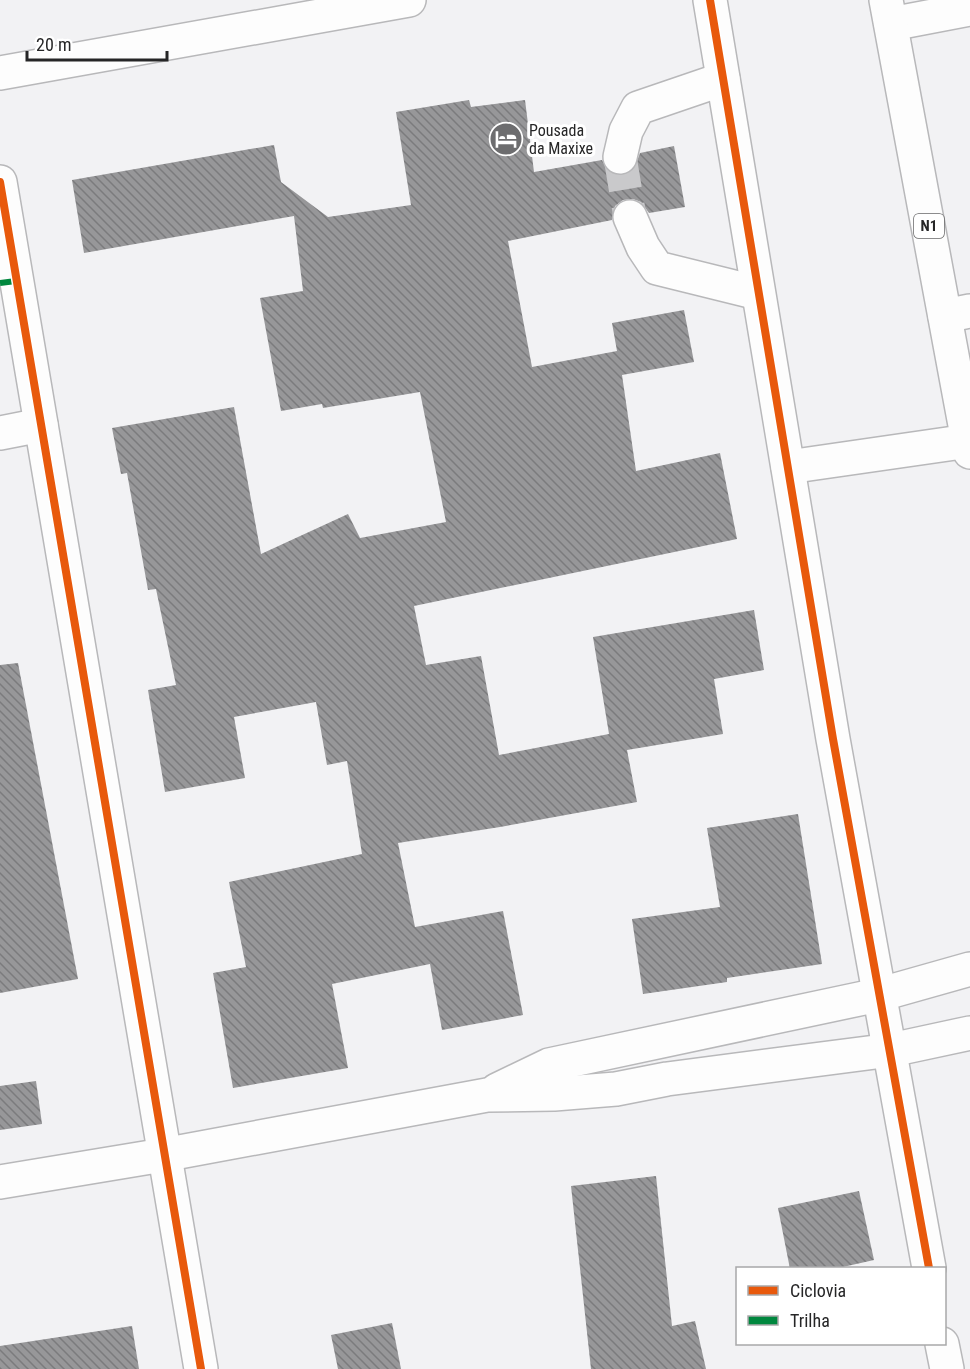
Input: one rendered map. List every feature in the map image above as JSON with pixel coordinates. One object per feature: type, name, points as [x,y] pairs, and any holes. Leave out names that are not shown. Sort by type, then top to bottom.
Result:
[{"type":"main road","points":[[0,73],[409,0]]},
{"type":"main road","points":[[710,0],[878,995],[891,1050],[929,1267]]},
{"type":"main road","points":[[888,12],[970,9]]},
{"type":"main road","name":"N1","points":[[888,12],[958,314],[969,446]]},
{"type":"main road","points":[[620,157],[626,131],[638,108],[723,79]]},
{"type":"main road","points":[[0,182],[9,282],[41,425],[141,1001],[163,1155],[201,1369]]},
{"type":"main road","points":[[630,217],[643,247],[657,268],[759,292]]},
{"type":"main road","points":[[0,433],[41,425]]},
{"type":"main road","points":[[788,467],[969,446]]},
{"type":"main road","points":[[487,1095],[549,1065],[878,995],[970,969]]},
{"type":"main road","points":[[0,1182],[163,1155],[487,1095],[554,1094],[616,1089],[667,1079],[891,1050],[970,1033]]},
{"type":"main road","points":[[942,1345],[947,1369]]},
{"type":"building","points":[[469,100],[471,107],[525,100],[534,172],[602,160],[608,171],[615,175],[625,175],[634,169],[640,153],[674,146],[685,207],[649,213],[641,202],[633,199],[623,200],[615,206],[612,220],[508,241],[532,367],[617,351],[612,323],[684,310],[694,362],[622,375],[636,471],[720,453],[737,539],[414,606],[426,665],[481,656],[499,755],[609,734],[593,637],[754,610],[764,670],[714,679],[723,734],[627,750],[637,802],[398,843],[415,927],[503,911],[523,1015],[442,1030],[430,964],[332,984],[348,1068],[233,1088],[213,973],[246,967],[229,882],[362,854],[347,761],[327,765],[316,702],[234,717],[245,778],[165,792],[148,690],[176,685],[156,589],[148,590],[127,473],[121,474],[112,428],[234,407],[261,554],[348,514],[360,538],[446,522],[420,392],[323,408],[322,404],[281,411],[260,298],[303,291],[294,216],[84,253],[72,180],[274,145],[281,182],[328,217],[411,205],[396,112]]},
{"type":"building","points":[[18,663],[78,979],[0,993],[0,665]]},
{"type":"building","points":[[798,814],[822,964],[727,978],[727,982],[643,994],[632,919],[720,907],[707,828]]},
{"type":"building","points":[[36,1081],[42,1124],[0,1130],[0,1086]]},
{"type":"building","points":[[656,1176],[672,1326],[695,1321],[706,1369],[591,1369],[571,1186]]},
{"type":"building","points":[[859,1191],[874,1260],[843,1267],[790,1267],[778,1208]]},
{"type":"building","points":[[392,1323],[401,1369],[338,1369],[331,1335]]},
{"type":"building","points":[[132,1326],[139,1369],[0,1369],[0,1346]]},
{"type":"tunnel","points":[[620,157],[630,217]]},
{"type":"marked path","points":[[0,283],[17,281]]},
{"type":"cycle path","points":[[710,0],[833,739],[929,1267]]},
{"type":"cycle path","points":[[0,182],[201,1369]]},
{"type":"place","name":"Pousada da Maxixe","points":[[506,139]]}]
